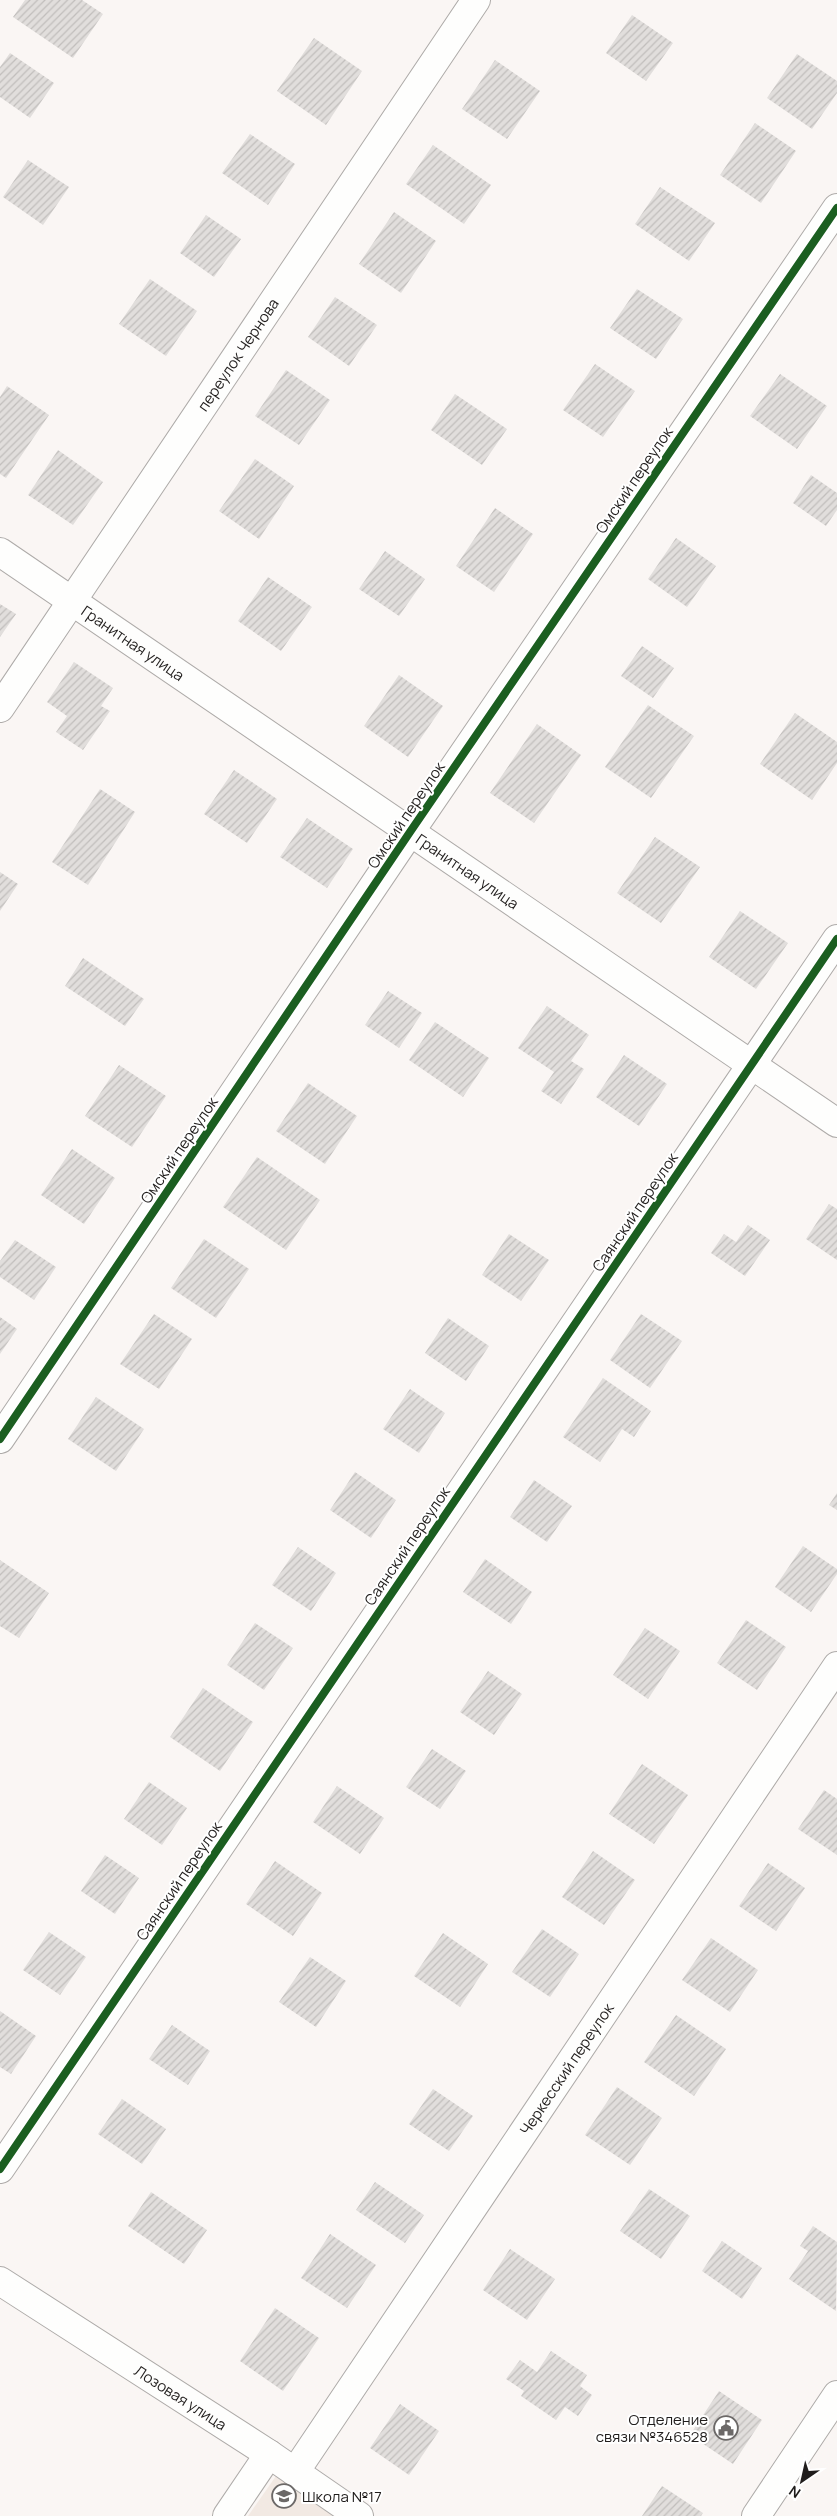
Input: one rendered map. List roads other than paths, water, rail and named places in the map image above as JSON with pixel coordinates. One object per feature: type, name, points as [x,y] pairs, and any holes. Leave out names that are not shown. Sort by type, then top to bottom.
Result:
[{"type":"street","name":"переулок Чернова","points":[[0,708],[476,0]]},
{"type":"street","name":"Омский переулок","points":[[0,1439],[410,832],[837,208]]},
{"type":"street","name":"Гранитная улица","points":[[0,552],[837,1124]]},
{"type":"street","name":"Саянский переулок","points":[[0,2169],[837,939]]},
{"type":"street","name":"Черкесский переулок","points":[[295,2472],[837,1666]]},
{"type":"street","name":"Лозовая улица","points":[[0,2281],[269,2454],[359,2516]]},
{"type":"street","points":[[756,2516],[837,2395]]},
{"type":"street","points":[[227,2516],[269,2454]]},
{"type":"place","name":"Отделение связи №346528","points":[[726,2428]]},
{"type":"place","name":"Школа №17","points":[[284,2496]]}]
